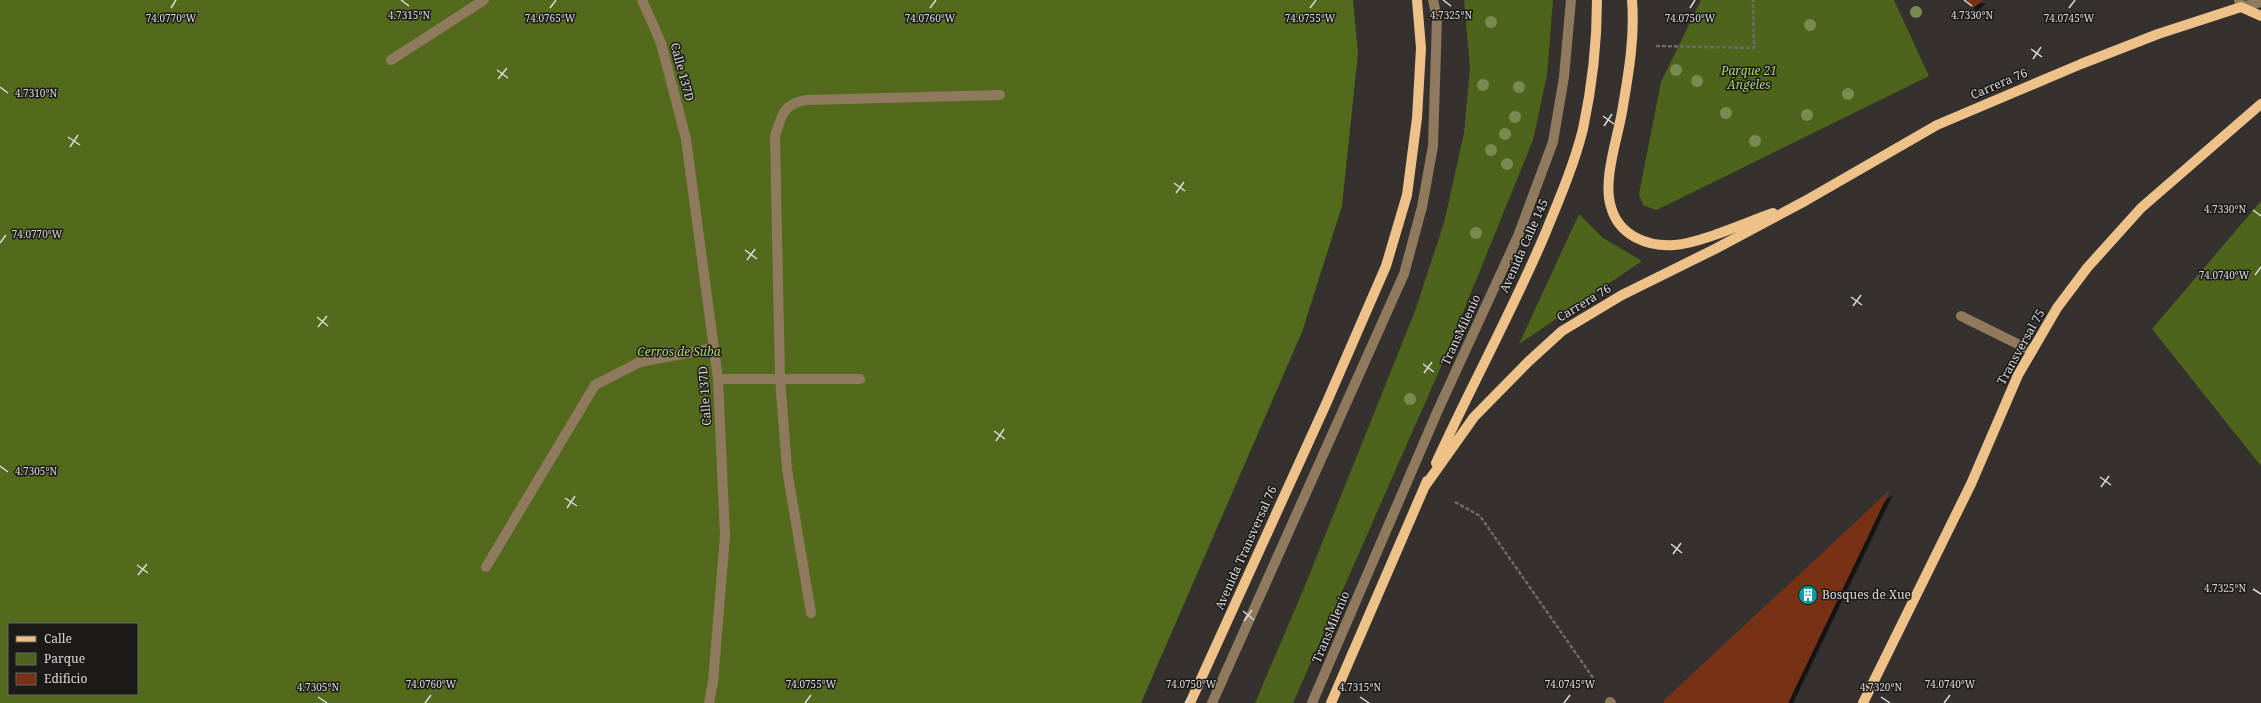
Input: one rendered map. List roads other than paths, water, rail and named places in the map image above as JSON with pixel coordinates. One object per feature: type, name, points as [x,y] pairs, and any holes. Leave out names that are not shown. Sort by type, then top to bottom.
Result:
[{"type":"main road","name":"Avenida Transversal 76","points":[[1190,703],[1326,404],[1386,266],[1408,195],[1417,118],[1421,48],[1417,0]]},
{"type":"main road","name":"Avenida Calle 145","points":[[1425,486],[1534,259],[1566,184],[1584,122],[1595,42],[1597,0]]},
{"type":"main road","name":"Carrera 76","points":[[1632,0],[1630,56],[1623,105],[1608,182],[1611,208],[1624,231],[1648,244],[1676,245],[1805,201]]},
{"type":"main road","name":"Carrera 76","points":[[1425,486],[1474,417],[1562,331],[1622,295],[1715,250],[1805,201],[1937,125],[2081,64],[2240,3]]},
{"type":"main road","points":[[2240,3],[2261,16]]},
{"type":"main road","name":"Transversal 75","points":[[1863,703],[1971,484],[2018,375],[2057,308],[2087,268],[2142,208],[2261,104]]},
{"type":"main road","points":[[1331,703],[1425,486]]},
{"type":"street","points":[[391,60],[484,0]]},
{"type":"street","name":"Calle 137D","points":[[642,0],[661,43],[686,139],[718,380],[726,536],[713,682],[709,703]]},
{"type":"street","points":[[1212,703],[1404,274],[1422,207],[1433,146],[1437,18],[1433,0]]},
{"type":"street","name":"TransMilenio","points":[[1312,703],[1438,410],[1521,229],[1553,142],[1564,77],[1571,0]]},
{"type":"street","name":"Carrera 76","points":[[2240,3],[2261,2]]},
{"type":"street","points":[[811,613],[787,469],[780,379],[775,136],[782,113],[792,103],[807,100],[1000,95]]},
{"type":"street","points":[[1961,316],[2032,351]]},
{"type":"street","points":[[486,567],[595,385],[640,362],[714,348]]},
{"type":"street","points":[[718,380],[860,379]]},
{"type":"place","name":"Bosques de Xue","points":[[1808,595]]},
{"type":"park label","name":"Parque 21 Ángeles","points":[[1749,78]]},
{"type":"park label","name":"Cerros de Suba","points":[[679,352]]}]
